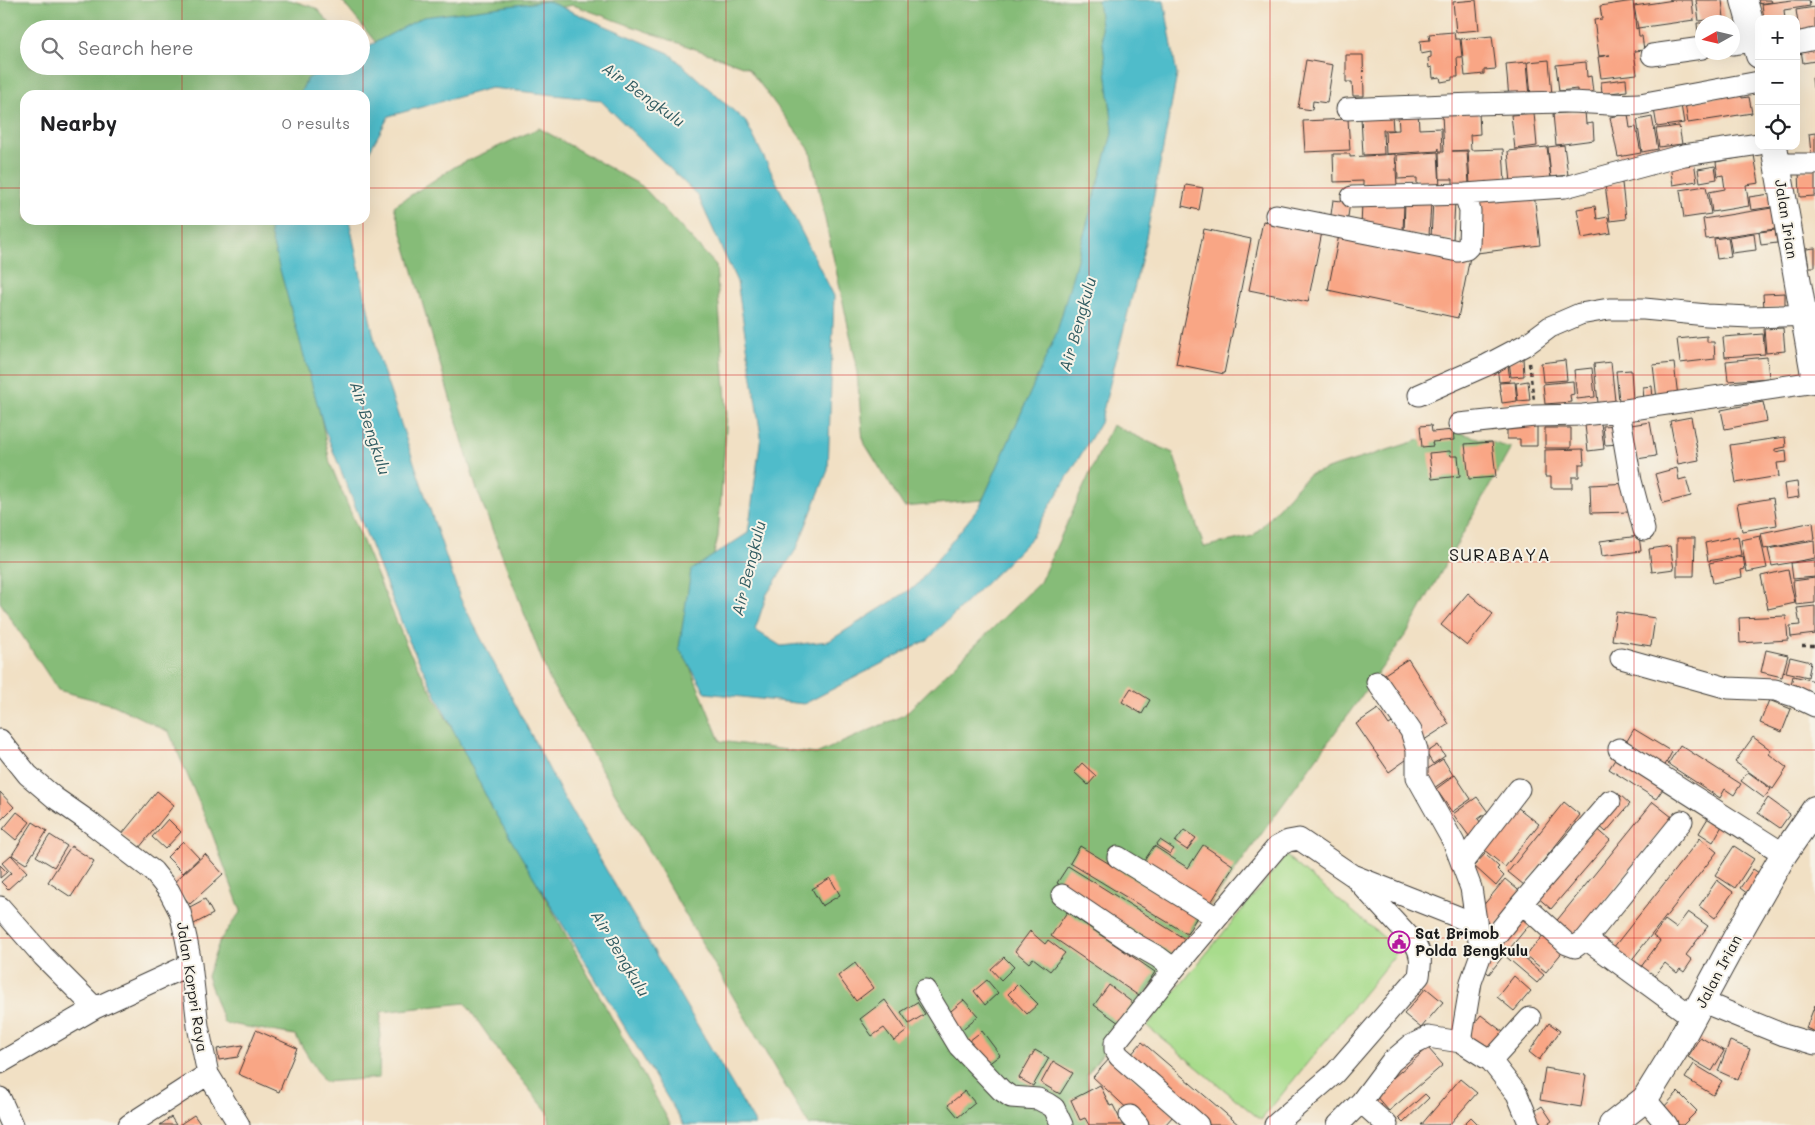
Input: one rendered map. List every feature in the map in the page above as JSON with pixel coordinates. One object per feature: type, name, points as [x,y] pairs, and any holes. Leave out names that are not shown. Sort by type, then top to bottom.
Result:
[{"type":"main road","points":[[1744,0],[1752,49]]},
{"type":"main road","name":"Jalan Irian","points":[[1776,155],[1809,316],[1815,381]]},
{"type":"main road","name":"Jalan Irian","points":[[1612,1125],[1645,1099],[1698,1010],[1737,936],[1784,854],[1815,809]]},
{"type":"street","points":[[1800,42],[1815,39]]},
{"type":"street","points":[[1652,55],[1695,49]]},
{"type":"street","points":[[1348,109],[1574,102],[1624,106],[1755,83]]},
{"type":"street","points":[[1352,197],[1465,194],[1565,187],[1684,155],[1755,145]]},
{"type":"street","points":[[1776,155],[1815,164]]},
{"type":"street","points":[[1276,215],[1458,251],[1469,246],[1470,212],[1465,194]]},
{"type":"street","points":[[1419,394],[1487,365],[1527,344],[1550,327],[1580,314],[1609,309],[1644,309],[1750,317],[1809,316]]},
{"type":"street","points":[[1459,424],[1535,416],[1582,415],[1619,411],[1815,381]]},
{"type":"street","points":[[1619,411],[1632,481],[1644,530]]},
{"type":"street","points":[[1621,658],[1728,688],[1775,690],[1815,706]]},
{"type":"street","points":[[1377,682],[1411,731],[1417,750],[1417,777],[1454,843],[1462,863],[1471,888],[1481,954]]},
{"type":"street","name":"Jalan Korpri Raya","points":[[0,740],[28,775],[55,798],[153,871],[169,891],[180,912],[191,964],[198,1026],[208,1074],[239,1125]]},
{"type":"street","points":[[1619,750],[1784,854]]},
{"type":"street","points":[[1462,863],[1520,789]]},
{"type":"street","points":[[1461,1042],[1471,982],[1481,954],[1522,903],[1610,801]]},
{"type":"street","points":[[1522,903],[1567,944],[1575,947],[1586,939],[1682,821]]},
{"type":"street","points":[[1198,1125],[1119,1056],[1115,1050],[1115,1043],[1174,969],[1278,847],[1288,841],[1299,839],[1352,875],[1476,924]]},
{"type":"street","points":[[1118,857],[1217,918]]},
{"type":"street","points":[[1275,1125],[1335,1073],[1418,976],[1422,961],[1420,951],[1414,942],[1352,875]]},
{"type":"street","points":[[1062,896],[1174,969]]},
{"type":"street","points":[[0,907],[43,956],[95,1008]]},
{"type":"street","points":[[1586,939],[1698,1010],[1815,1044]]},
{"type":"street","points":[[0,1064],[95,1008],[191,964]]},
{"type":"street","points":[[925,990],[959,1046],[1000,1090],[1011,1097],[1038,1099],[1048,1104],[1054,1108],[1062,1125]]},
{"type":"street","points":[[1491,1061],[1530,1018]]},
{"type":"street","points":[[1338,1125],[1362,1102],[1391,1062],[1419,1040],[1428,1037],[1461,1042],[1491,1061],[1517,1094],[1530,1125]]},
{"type":"street","points":[[129,1125],[208,1074]]},
{"type":"street","points":[[0,1098],[12,1125]]},
{"type":"street","points":[[1645,1099],[1667,1125]]},
{"type":"street","points":[[1362,1102],[1387,1125]]},
{"type":"path","points":[[1527,344],[1535,416]]},
{"type":"path","points":[[1802,646],[1815,646]]},
{"type":"green space","points":[[0,0],[290,0],[316,8],[327,20],[20,20],[20,75],[348,75],[325,90],[20,90],[20,225],[283,225],[330,463],[408,649],[671,1125],[550,1125],[548,1112],[505,1060],[465,1003],[381,1012],[379,1078],[324,1082],[295,1035],[224,1023],[207,976],[220,940],[241,911],[210,828],[169,732],[114,705],[58,690],[0,602]]},
{"type":"green space","points":[[341,0],[1108,0],[1125,82],[1082,283],[1021,442],[982,500],[904,507],[863,441],[856,362],[810,150],[748,68],[573,5],[377,44],[370,35],[370,20],[357,20]]},
{"type":"green space","points":[[539,128],[642,186],[716,265],[727,415],[718,537],[688,662],[720,741],[816,754],[904,715],[1040,582],[1112,425],[1173,453],[1204,547],[1253,536],[1308,475],[1451,430],[1511,448],[1407,633],[1087,1075],[1092,1125],[809,1125],[550,681],[476,487],[394,206],[456,166]]},
{"type":"green space","points":[[1286,856],[1399,950],[1261,1120],[1147,1026]]},
{"type":"water","name":"Air Bengkulu","points":[[1098,0],[1164,0],[1177,75],[1143,253],[1100,423],[1029,541],[929,639],[804,704],[706,693],[679,648],[691,570],[748,533],[761,436],[737,282],[698,196],[600,100],[491,88],[389,116],[370,150],[370,90],[302,90],[307,79],[314,75],[370,75],[370,45],[423,17],[547,1],[669,53],[746,122],[834,296],[828,470],[797,548],[767,594],[755,630],[781,646],[829,641],[916,586],[980,506],[1057,332],[1113,130]]},
{"type":"water","name":"Air Bengkulu","points":[[270,225],[350,225],[378,356],[460,598],[564,798],[756,1125],[684,1125],[493,810],[409,641],[324,428],[270,234]]},
{"type":"building","points":[[1476,0],[1479,30],[1456,32],[1453,2]]},
{"type":"building","points":[[1674,0],[1692,0],[1694,20],[1638,28],[1634,6]]},
{"type":"building","points":[[1696,0],[1722,0],[1724,15],[1698,15]]},
{"type":"building","points":[[1755,0],[1771,0],[1772,2],[1756,4]]},
{"type":"building","points":[[1809,0],[1810,6],[1784,10],[1785,15],[1763,15],[1762,4]]},
{"type":"building","points":[[1633,1],[1636,29],[1638,28],[1639,36],[1642,36],[1644,50],[1634,51],[1637,74],[1601,78],[1598,57],[1610,55],[1599,56],[1594,20],[1602,19],[1600,6]]},
{"type":"building","points":[[1815,7],[1815,33],[1800,36],[1800,15],[1797,15],[1796,10]]},
{"type":"building","points":[[1454,32],[1455,39],[1460,39],[1462,57],[1457,57],[1458,77],[1452,77],[1452,80],[1441,82],[1440,77],[1433,78],[1432,67],[1429,68],[1428,58],[1431,57],[1431,52],[1421,54],[1420,41],[1430,40],[1429,34]]},
{"type":"building","points":[[1492,36],[1496,69],[1484,70],[1484,74],[1465,76],[1461,39]]},
{"type":"building","points":[[1815,42],[1815,61],[1803,63],[1800,44]]},
{"type":"building","points":[[1346,55],[1363,55],[1364,96],[1353,96],[1352,82],[1346,82]]},
{"type":"building","points":[[1306,60],[1333,65],[1327,103],[1313,101],[1312,110],[1298,108]]},
{"type":"building","points":[[1549,60],[1552,95],[1531,97],[1528,62]]},
{"type":"building","points":[[1527,62],[1530,97],[1509,99],[1506,64]]},
{"type":"building","points":[[1586,62],[1587,77],[1591,76],[1593,92],[1577,93],[1577,89],[1559,91],[1556,65]]},
{"type":"building","points":[[1812,78],[1815,78],[1815,87],[1813,88]]},
{"type":"building","points":[[1626,79],[1627,91],[1602,94],[1601,82]]},
{"type":"building","points":[[1741,93],[1742,98],[1749,97],[1752,113],[1688,123],[1685,103]]},
{"type":"building","points":[[1681,105],[1684,123],[1657,127],[1654,109]]},
{"type":"building","points":[[1418,111],[1419,129],[1441,128],[1442,151],[1439,151],[1439,148],[1438,151],[1386,154],[1385,131],[1399,130],[1398,113]]},
{"type":"building","points":[[1585,111],[1586,124],[1593,123],[1594,140],[1556,145],[1553,114]]},
{"type":"building","points":[[1479,112],[1480,134],[1470,135],[1471,150],[1503,149],[1505,183],[1470,185],[1468,150],[1452,151],[1467,151],[1469,184],[1453,185],[1453,179],[1440,179],[1439,152],[1444,152],[1442,114]]},
{"type":"building","points":[[1534,113],[1537,146],[1515,149],[1511,115]]},
{"type":"building","points":[[1628,114],[1630,128],[1636,127],[1641,153],[1618,157],[1610,117]]},
{"type":"building","points":[[1392,115],[1393,130],[1383,130],[1384,154],[1363,155],[1361,117]]},
{"type":"building","points":[[1652,117],[1658,149],[1642,152],[1637,120]]},
{"type":"building","points":[[1348,119],[1350,150],[1305,152],[1303,121]]},
{"type":"building","points":[[1679,126],[1682,144],[1659,147],[1656,129]]},
{"type":"building","points":[[1815,133],[1815,153],[1811,153],[1809,134]]},
{"type":"building","points":[[1564,145],[1568,175],[1551,177],[1548,147]]},
{"type":"building","points":[[1547,147],[1551,179],[1511,183],[1508,151]]},
{"type":"building","points":[[1438,152],[1440,188],[1417,189],[1417,178],[1398,179],[1397,155]]},
{"type":"building","points":[[1333,154],[1350,154],[1350,157],[1395,154],[1397,186],[1363,188],[1363,181],[1334,182]]},
{"type":"building","points":[[1754,155],[1759,183],[1746,185],[1749,206],[1712,212],[1709,192],[1725,189],[1723,175],[1718,176],[1716,162]]},
{"type":"building","points":[[1694,161],[1697,181],[1673,185],[1670,165]]},
{"type":"building","points":[[1715,166],[1717,179],[1700,182],[1698,169]]},
{"type":"building","points":[[1815,170],[1815,196],[1800,197],[1799,171]]},
{"type":"building","points":[[1622,183],[1626,219],[1610,221],[1605,185]]},
{"type":"building","points":[[1186,185],[1203,188],[1199,210],[1182,206]]},
{"type":"building","points":[[1706,186],[1711,214],[1684,218],[1680,190]]},
{"type":"building","points":[[1534,193],[1540,245],[1477,253],[1471,200]]},
{"type":"building","points":[[1770,194],[1772,207],[1751,210],[1749,197]]},
{"type":"building","points":[[1333,200],[1350,202],[1347,224],[1330,222]]},
{"type":"building","points":[[1433,200],[1455,201],[1453,240],[1431,239]]},
{"type":"building","points":[[1405,201],[1431,203],[1429,236],[1404,234]]},
{"type":"building","points":[[1362,202],[1404,203],[1403,232],[1361,228]]},
{"type":"building","points":[[1595,206],[1597,219],[1608,217],[1611,233],[1582,238],[1577,209]]},
{"type":"building","points":[[1772,208],[1775,229],[1706,239],[1703,219]]},
{"type":"building","points":[[1263,221],[1322,232],[1308,302],[1249,290]]},
{"type":"building","points":[[1204,229],[1251,239],[1224,374],[1176,364]]},
{"type":"building","points":[[1340,230],[1470,257],[1458,318],[1328,290]]},
{"type":"building","points":[[1775,230],[1777,243],[1761,245],[1759,232]]},
{"type":"building","points":[[1754,233],[1756,250],[1732,253],[1729,237]]},
{"type":"building","points":[[1728,237],[1731,257],[1717,259],[1714,239]]},
{"type":"building","points":[[1815,248],[1815,267],[1809,267],[1806,249]]},
{"type":"building","points":[[1785,293],[1785,307],[1764,308],[1763,294]]},
{"type":"building","points":[[1783,328],[1785,351],[1766,353],[1764,329]]},
{"type":"building","points":[[1763,334],[1765,354],[1725,357],[1723,337]]},
{"type":"building","points":[[1707,336],[1707,342],[1714,342],[1715,359],[1680,363],[1677,339]]},
{"type":"building","points":[[1767,357],[1769,378],[1728,381],[1726,361]]},
{"type":"building","points":[[1523,358],[1524,376],[1511,377],[1509,360]]},
{"type":"building","points":[[1565,360],[1567,380],[1543,382],[1541,363]]},
{"type":"building","points":[[1611,362],[1615,401],[1598,403],[1594,364]]},
{"type":"building","points":[[1674,363],[1678,397],[1657,399],[1653,365]]},
{"type":"building","points":[[1508,365],[1510,381],[1499,382],[1497,366]]},
{"type":"building","points":[[1592,368],[1595,397],[1577,399],[1574,370]]},
{"type":"building","points":[[1631,370],[1633,400],[1619,401],[1616,371]]},
{"type":"building","points":[[1528,381],[1530,400],[1518,401],[1516,383]]},
{"type":"building","points":[[1573,381],[1574,394],[1570,395],[1571,402],[1545,404],[1543,384]]},
{"type":"building","points":[[1515,382],[1517,401],[1502,403],[1499,383]]},
{"type":"building","points":[[1652,386],[1653,400],[1644,401],[1643,387]]},
{"type":"building","points":[[1763,402],[1767,421],[1725,429],[1721,410]]},
{"type":"building","points":[[1691,417],[1699,460],[1678,464],[1670,421]]},
{"type":"building","points":[[1650,422],[1656,456],[1637,459],[1631,425]]},
{"type":"building","points":[[1601,423],[1604,449],[1588,451],[1585,425]]},
{"type":"building","points":[[1507,424],[1537,424],[1537,446],[1520,446],[1520,439],[1507,439]]},
{"type":"building","points":[[1431,425],[1432,432],[1453,430],[1454,440],[1432,442],[1433,446],[1422,447],[1420,426]]},
{"type":"building","points":[[1617,425],[1619,444],[1605,445],[1603,426]]},
{"type":"building","points":[[1545,428],[1571,428],[1571,448],[1545,448]]},
{"type":"building","points":[[1785,437],[1786,447],[1775,449],[1775,452],[1786,450],[1787,462],[1777,463],[1779,476],[1736,483],[1730,445]]},
{"type":"building","points":[[1492,442],[1496,477],[1469,479],[1465,444]]},
{"type":"building","points":[[1583,449],[1584,464],[1579,464],[1579,477],[1572,477],[1572,488],[1551,488],[1551,477],[1545,477],[1545,450]]},
{"type":"building","points":[[1450,451],[1451,456],[1458,456],[1460,476],[1432,479],[1429,453]]},
{"type":"building","points":[[1677,468],[1679,480],[1686,478],[1691,496],[1663,503],[1655,474]]},
{"type":"building","points":[[1797,482],[1799,497],[1786,499],[1784,484]]},
{"type":"building","points":[[1630,483],[1631,512],[1591,513],[1590,485]]},
{"type":"building","points":[[1773,498],[1777,525],[1742,531],[1737,504]]},
{"type":"building","points":[[1813,522],[1815,539],[1764,549],[1761,533]]},
{"type":"building","points":[[1639,536],[1641,551],[1602,556],[1600,541]]},
{"type":"building","points":[[1738,536],[1741,555],[1708,561],[1705,543]]},
{"type":"building","points":[[1760,536],[1767,568],[1747,572],[1741,540]]},
{"type":"building","points":[[1677,538],[1695,538],[1694,576],[1677,576]]},
{"type":"building","points":[[1814,541],[1815,558],[1772,566],[1768,549]]},
{"type":"building","points":[[1670,546],[1674,569],[1652,572],[1649,549]]},
{"type":"building","points":[[1743,556],[1745,569],[1741,570],[1742,577],[1713,583],[1709,563]]},
{"type":"building","points":[[1815,560],[1815,577],[1793,579],[1791,563]]},
{"type":"building","points":[[1788,570],[1795,603],[1768,609],[1761,576]]},
{"type":"building","points":[[1815,578],[1815,603],[1796,605],[1793,581]]},
{"type":"building","points":[[1468,593],[1493,614],[1467,646],[1441,625]]},
{"type":"building","points":[[1815,606],[1815,634],[1791,637],[1790,626],[1800,625],[1797,608]]},
{"type":"building","points":[[1616,612],[1655,618],[1651,646],[1612,640]]},
{"type":"building","points":[[1786,616],[1788,640],[1740,643],[1739,618]]},
{"type":"building","points":[[1766,650],[1788,655],[1782,677],[1761,672]]},
{"type":"building","points":[[1790,657],[1811,662],[1808,677],[1786,672]]},
{"type":"building","points":[[1408,659],[1449,724],[1421,742],[1380,677]]},
{"type":"building","points":[[1793,676],[1815,681],[1815,695],[1790,689]]},
{"type":"building","points":[[1131,688],[1150,700],[1142,714],[1122,702]]},
{"type":"building","points":[[1769,700],[1791,709],[1782,732],[1760,723]]},
{"type":"building","points":[[1378,709],[1389,725],[1397,720],[1408,736],[1403,740],[1413,755],[1389,772],[1356,724]]},
{"type":"building","points":[[1634,729],[1672,752],[1663,769],[1624,746]]},
{"type":"building","points":[[1753,737],[1771,750],[1769,754],[1787,768],[1773,789],[1735,762]]},
{"type":"building","points":[[1438,745],[1445,756],[1433,764],[1426,753]]},
{"type":"building","points":[[1680,745],[1741,784],[1734,795],[1725,789],[1720,798],[1668,764]]},
{"type":"building","points":[[1619,753],[1667,783],[1656,799],[1609,769]]},
{"type":"building","points":[[1443,759],[1453,775],[1434,788],[1423,772]]},
{"type":"building","points":[[1082,763],[1096,776],[1088,785],[1074,772]]},
{"type":"building","points":[[1748,772],[1771,789],[1764,798],[1741,781]]},
{"type":"building","points":[[1455,775],[1471,799],[1452,812],[1436,789]]},
{"type":"building","points":[[157,791],[174,805],[139,848],[122,834]]},
{"type":"building","points":[[0,792],[14,807],[0,821]]},
{"type":"building","points":[[1620,795],[1630,804],[1606,832],[1596,823]]},
{"type":"building","points":[[1477,797],[1488,812],[1478,819],[1486,830],[1472,840],[1453,814]]},
{"type":"building","points":[[1768,798],[1790,814],[1780,828],[1758,813]]},
{"type":"building","points":[[1564,802],[1580,815],[1524,885],[1508,872]]},
{"type":"building","points":[[1653,802],[1672,817],[1573,939],[1554,924]]},
{"type":"building","points":[[1517,807],[1539,824],[1505,867],[1483,849]]},
{"type":"building","points":[[17,812],[30,822],[16,840],[3,829]]},
{"type":"building","points":[[1708,818],[1722,826],[1713,842],[1699,833]]},
{"type":"building","points":[[168,819],[181,832],[165,849],[152,837]]},
{"type":"building","points":[[33,822],[47,831],[26,864],[12,855]]},
{"type":"building","points":[[1595,827],[1610,840],[1551,909],[1536,896]]},
{"type":"building","points":[[1184,830],[1196,838],[1187,850],[1175,842]]},
{"type":"building","points":[[50,835],[67,846],[54,867],[36,856]]},
{"type":"building","points":[[1700,838],[1717,852],[1630,962],[1613,948]]},
{"type":"building","points":[[1160,840],[1174,849],[1170,854],[1156,845]]},
{"type":"building","points":[[183,841],[199,858],[183,873],[167,857]]},
{"type":"building","points":[[1203,845],[1234,866],[1208,907],[1142,864],[1154,846],[1188,868]]},
{"type":"building","points":[[71,846],[94,861],[71,897],[48,882]]},
{"type":"building","points":[[1080,846],[1197,917],[1187,934],[1070,863]]},
{"type":"building","points":[[1734,846],[1754,859],[1735,888],[1715,875]]},
{"type":"building","points":[[205,854],[223,874],[190,904],[172,884]]},
{"type":"building","points":[[1485,854],[1499,867],[1497,869],[1504,876],[1496,886],[1474,866]]},
{"type":"building","points":[[11,855],[27,872],[8,889],[1,882],[11,873],[2,863]]},
{"type":"building","points":[[0,865],[7,872],[0,878]]},
{"type":"building","points":[[1068,866],[1185,939],[1175,956],[1057,883]]},
{"type":"building","points":[[1753,869],[1765,877],[1752,897],[1740,888]]},
{"type":"building","points":[[830,878],[840,895],[822,906],[812,889]]},
{"type":"building","points":[[1505,879],[1523,894],[1494,928],[1477,913]]},
{"type":"building","points":[[1717,880],[1733,892],[1715,918],[1699,906]]},
{"type":"building","points":[[205,899],[213,914],[194,924],[186,909]]},
{"type":"building","points":[[1067,912],[1155,972],[1139,996],[1051,936]]},
{"type":"building","points":[[1688,912],[1708,926],[1686,955],[1692,960],[1684,972],[1680,969],[1677,973],[1665,963],[1651,981],[1638,971],[1660,941],[1653,936],[1665,920],[1676,928]]},
{"type":"building","points":[[1520,917],[1529,925],[1511,947],[1544,975],[1537,983],[1504,955],[1489,974],[1480,966]]},
{"type":"building","points":[[1030,931],[1045,944],[1048,940],[1065,953],[1050,971],[1033,958],[1029,963],[1015,951]]},
{"type":"building","points":[[1544,934],[1564,950],[1546,972],[1526,956]]},
{"type":"building","points":[[1004,957],[1014,967],[1001,980],[991,969]]},
{"type":"building","points":[[855,963],[873,988],[856,1001],[838,976]]},
{"type":"building","points":[[1514,976],[1531,991],[1514,1011],[1497,997]]},
{"type":"building","points":[[987,980],[998,993],[985,1005],[974,991]]},
{"type":"building","points":[[1018,984],[1038,1004],[1027,1014],[1008,994]]},
{"type":"building","points":[[1109,985],[1133,1003],[1119,1023],[1094,1005]]},
{"type":"building","points":[[1426,988],[1443,1002],[1421,1028],[1404,1014]]},
{"type":"building","points":[[885,1000],[907,1031],[894,1041],[884,1028],[872,1036],[860,1019]]},
{"type":"building","points":[[964,1000],[978,1016],[959,1032],[945,1016]]},
{"type":"building","points":[[917,1002],[925,1014],[909,1024],[901,1012]]},
{"type":"building","points":[[1815,1005],[1815,1032],[1806,1028]]},
{"type":"building","points":[[1481,1015],[1503,1032],[1486,1054],[1464,1036]]},
{"type":"building","points":[[1549,1023],[1560,1031],[1539,1060],[1529,1052]]},
{"type":"building","points":[[256,1030],[297,1048],[279,1092],[238,1074]]},
{"type":"building","points":[[982,1031],[1000,1055],[983,1068],[965,1044]]},
{"type":"building","points":[[1700,1037],[1724,1051],[1712,1071],[1688,1057]]},
{"type":"building","points":[[1730,1041],[1750,1049],[1738,1080],[1718,1071]]},
{"type":"building","points":[[1142,1042],[1239,1125],[1210,1125],[1130,1056]]},
{"type":"building","points":[[243,1045],[238,1057],[219,1060],[217,1049]]},
{"type":"building","points":[[1428,1048],[1443,1065],[1389,1111],[1374,1094]]},
{"type":"building","points":[[1035,1050],[1049,1058],[1033,1086],[1019,1078]]},
{"type":"building","points":[[1111,1057],[1174,1115],[1165,1125],[1145,1125],[1093,1077]]},
{"type":"building","points":[[1053,1061],[1073,1073],[1060,1094],[1041,1083]]},
{"type":"building","points":[[1694,1064],[1722,1081],[1713,1095],[1685,1078]]},
{"type":"building","points":[[1545,1068],[1586,1075],[1581,1107],[1540,1100]]},
{"type":"building","points":[[1460,1079],[1477,1093],[1449,1125],[1421,1125]]},
{"type":"building","points":[[1100,1085],[1110,1106],[1113,1105],[1123,1125],[1089,1125],[1085,1118],[1080,1120],[1071,1100]]},
{"type":"building","points":[[965,1091],[975,1103],[958,1117],[948,1105]]},
{"type":"building","points":[[1678,1092],[1697,1111],[1683,1125],[1679,1125],[1662,1109]]},
{"type":"building","points":[[1425,1094],[1429,1098],[1403,1123],[1398,1118]]},
{"type":"building","points":[[1542,1106],[1552,1121],[1546,1125],[1537,1125],[1529,1115]]},
{"type":"building","points":[[194,1115],[201,1125],[179,1125]]},
{"type":"building","points":[[171,1117],[176,1125],[160,1125]]},
{"type":"building","points":[[1471,1117],[1479,1125],[1463,1125]]},
{"type":"place","name":"Sat Brimob Polda Bengkulu","points":[[1399,942]]},
{"type":"district","name":"SURABAYA","points":[[1500,554]]}]
